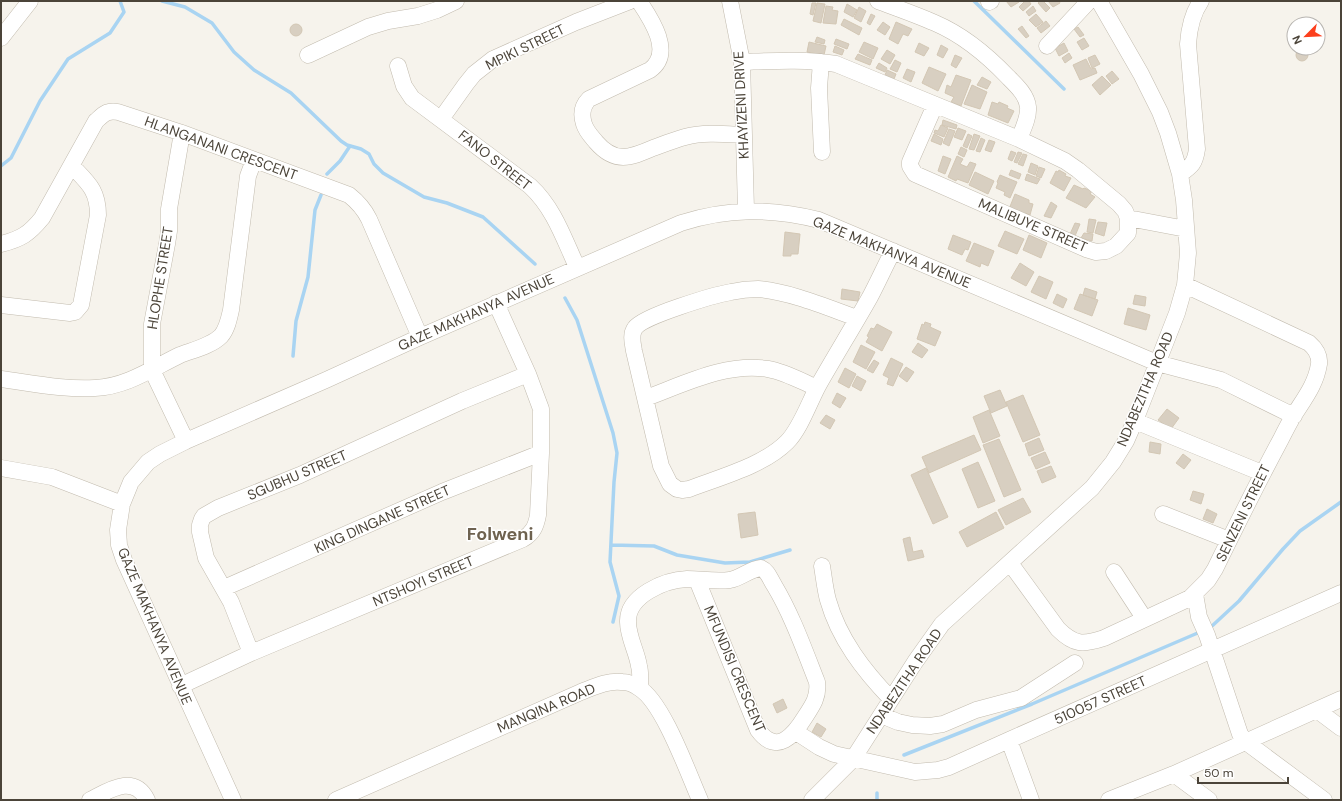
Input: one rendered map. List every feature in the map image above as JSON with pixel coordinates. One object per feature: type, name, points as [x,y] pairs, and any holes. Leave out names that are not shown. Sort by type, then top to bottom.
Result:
[{"type":"street","points":[[1,38],[30,1]]},
{"type":"street","points":[[308,56],[368,27],[388,21],[418,16],[438,10],[456,1]]},
{"type":"street","name":"MPIKI STREET","points":[[441,119],[474,74],[494,59],[576,22],[630,1]]},
{"type":"street","points":[[639,1],[657,34],[661,47],[659,61],[656,66],[650,70],[589,99],[585,103],[582,116],[587,132],[601,148],[608,153],[626,158],[635,156],[662,144],[686,137],[697,135],[743,134]]},
{"type":"street","name":"KHAYIZENI DRIVE","points":[[730,1],[742,62],[746,210]]},
{"type":"street","points":[[878,1],[936,23],[962,38],[995,63],[1022,92],[1026,99],[1028,115],[1019,139]]},
{"type":"street","points":[[1047,46],[1089,1]]},
{"type":"street","name":"NDABEZITHA ROAD","points":[[812,800],[853,759],[915,662],[942,624],[1092,488],[1113,462],[1126,441],[1135,421],[1177,313],[1185,286],[1188,253],[1180,174],[1176,156],[1160,112],[1141,74],[1099,1]]},
{"type":"street","points":[[1180,174],[1190,167],[1196,158],[1188,44],[1189,29],[1201,1]]},
{"type":"street","points":[[742,62],[821,62],[844,66],[1019,139],[1065,161],[1119,204],[1125,211],[1128,218],[1186,229]]},
{"type":"street","points":[[821,62],[819,88],[822,152]]},
{"type":"street","name":"FANO STREET","points":[[398,66],[407,92],[412,98],[540,194],[553,215],[577,267]]},
{"type":"street","name":"MALIBUYE STREET","points":[[935,105],[910,162],[910,166],[915,174],[1086,249],[1096,252],[1106,251],[1116,246],[1124,239],[1128,233],[1128,218]]},
{"type":"street","name":"HLANGANANI CRESCENT","points":[[1,244],[16,240],[34,228],[42,218],[96,121],[110,111],[118,112],[182,133],[349,195],[357,201],[369,219],[420,337]]},
{"type":"street","name":"HLOPHE STREET","points":[[182,133],[169,209],[169,231],[167,244],[152,324],[152,370],[186,441]]},
{"type":"street","points":[[1,379],[81,388],[97,388],[130,380],[152,370],[168,360],[217,340],[225,331],[231,310],[248,176],[254,160]]},
{"type":"street","points":[[1,305],[70,313],[75,312],[81,305],[98,215],[98,206],[97,199],[90,186],[72,166]]},
{"type":"street","name":"GAZE MAKHANYA AVENUE","points":[[233,800],[180,686],[124,560],[119,545],[118,530],[122,504],[131,482],[148,462],[186,441],[577,267],[681,223],[717,213],[746,210],[795,214],[819,220],[1157,363],[1221,380],[1294,416]]},
{"type":"street","points":[[857,318],[782,294],[759,289],[748,289],[715,296],[656,316],[636,326],[632,331],[634,351],[661,466],[670,484],[677,489],[682,490],[742,469],[757,462],[787,442],[795,431],[817,388],[870,296],[893,251]]},
{"type":"street","name":"SENZENI STREET","points":[[1010,563],[1058,629],[1073,641],[1082,643],[1092,642],[1104,638],[1185,600],[1195,594],[1215,570],[1262,473],[1315,380],[1320,359],[1315,348],[1310,343],[1185,286]]},
{"type":"street","name":"NTSHOYI STREET","points":[[180,686],[251,653],[529,536],[534,531],[537,524],[538,515],[541,453],[541,409],[528,374],[496,303]]},
{"type":"street","points":[[646,398],[709,375],[732,369],[768,369],[783,373],[817,388]]},
{"type":"street","name":"SGUBHU STREET","points":[[251,653],[236,613],[224,588],[206,558],[200,532],[202,518],[210,512],[300,475],[462,401],[528,374]]},
{"type":"street","points":[[1135,421],[1262,473]]},
{"type":"street","name":"KING DINGANE STREET","points":[[224,588],[442,492],[541,453]]},
{"type":"street","points":[[1,468],[52,477],[122,504]]},
{"type":"street","points":[[1163,514],[1229,540]]},
{"type":"street","points":[[822,566],[827,599],[842,635],[873,680],[891,699]]},
{"type":"street","points":[[640,688],[639,666],[628,623],[630,608],[643,595],[666,583],[677,580],[727,580],[740,577],[757,568],[761,568],[766,571],[786,606],[814,674],[818,689],[815,702],[796,732]]},
{"type":"street","points":[[1114,572],[1144,618]]},
{"type":"street","name":"MFUNDISI CRESCENT","points":[[697,580],[758,730],[763,736],[772,742],[785,740],[796,732]]},
{"type":"street","name":"510057 STREET","points":[[796,732],[826,751],[853,759],[915,772],[933,771],[949,767],[1341,593]]},
{"type":"street","points":[[1195,594],[1200,617],[1240,734],[1246,742],[1324,800]]},
{"type":"street","points":[[881,715],[898,722],[912,725],[930,726],[943,724],[976,710],[1021,698],[1075,663]]},
{"type":"street","name":"MANQINA ROAD","points":[[336,800],[600,684],[622,682],[640,688],[654,702],[662,715],[700,800]]},
{"type":"street","points":[[1110,800],[1174,774],[1341,699]]},
{"type":"street","points":[[1317,710],[1341,728]]},
{"type":"street","points":[[1009,740],[1031,800]]},
{"type":"street","points":[[1174,774],[1209,800]]},
{"type":"street","points":[[90,800],[116,788],[130,786],[140,790],[147,800]]},
{"type":"building","points":[[1006,1],[1018,1],[1019,2],[1011,7]]},
{"type":"building","points":[[1025,1],[1029,1],[1031,4],[1023,11],[1019,7]]},
{"type":"building","points":[[1043,1],[1050,8],[1046,12],[1038,3]]},
{"type":"building","points":[[1048,1],[1059,1],[1060,3],[1053,7]]},
{"type":"building","points":[[812,3],[816,3],[813,15],[810,14]]},
{"type":"building","points":[[817,3],[825,4],[821,23],[813,21]]},
{"type":"building","points":[[847,4],[857,10],[853,17],[844,12]]},
{"type":"building","points":[[826,6],[833,7],[832,10],[838,11],[836,24],[823,23]]},
{"type":"building","points":[[1033,6],[1036,11],[1029,16],[1026,12]]},
{"type":"building","points":[[859,7],[866,11],[861,22],[854,18]]},
{"type":"building","points":[[871,14],[875,16],[870,25],[867,23]]},
{"type":"building","points":[[1036,14],[1043,22],[1036,27],[1029,20]]},
{"type":"building","points":[[844,19],[862,28],[859,35],[841,25]]},
{"type":"building","points":[[1046,21],[1050,26],[1041,33],[1037,28]]},
{"type":"building","points":[[883,22],[890,27],[885,35],[877,30]]},
{"type":"building","points":[[896,22],[912,29],[908,36],[903,34],[898,44],[889,39]]},
{"type":"building","points":[[294,24],[298,24],[302,30],[298,36],[294,36],[290,32],[290,28]]},
{"type":"building","points":[[1022,26],[1029,36],[1026,38],[1018,29]]},
{"type":"building","points":[[1078,27],[1084,35],[1080,37],[1074,29]]},
{"type":"building","points":[[817,37],[825,40],[824,44],[815,42]]},
{"type":"building","points":[[1084,38],[1089,46],[1082,50],[1077,42]]},
{"type":"building","points":[[836,39],[849,44],[847,49],[834,44]]},
{"type":"building","points":[[809,42],[826,46],[824,55],[807,52]]},
{"type":"building","points":[[864,42],[878,48],[873,59],[859,52]]},
{"type":"building","points":[[919,43],[929,48],[924,56],[915,52]]},
{"type":"building","points":[[1064,43],[1068,51],[1059,56],[1055,48]]},
{"type":"building","points":[[941,45],[948,49],[943,58],[937,55]]},
{"type":"building","points":[[835,46],[844,50],[842,55],[833,52]]},
{"type":"building","points":[[887,50],[895,55],[890,64],[881,59]]},
{"type":"building","points":[[1069,53],[1072,58],[1065,63],[1062,58]]},
{"type":"building","points":[[858,54],[872,60],[870,65],[855,59]]},
{"type":"building","points":[[955,55],[962,58],[956,68],[951,65]]},
{"type":"building","points":[[1095,55],[1100,64],[1092,68],[1088,58]]},
{"type":"building","points":[[1308,56],[1304,61],[1300,61],[1296,57]]},
{"type":"building","points":[[1086,59],[1091,69],[1095,68],[1097,73],[1080,80],[1073,65]]},
{"type":"building","points":[[895,60],[901,63],[897,72],[890,69]]},
{"type":"building","points":[[879,63],[887,68],[885,72],[876,68]]},
{"type":"building","points":[[929,67],[946,74],[938,91],[922,83]]},
{"type":"building","points":[[907,69],[915,72],[911,82],[903,78]]},
{"type":"building","points":[[887,70],[896,74],[894,79],[885,75]]},
{"type":"building","points":[[1112,71],[1119,79],[1112,84],[1106,76]]},
{"type":"building","points":[[956,75],[971,80],[961,106],[951,102],[954,97],[945,93],[947,85],[951,87]]},
{"type":"building","points":[[1102,76],[1111,85],[1100,95],[1092,85]]},
{"type":"building","points":[[982,77],[991,82],[987,89],[977,85]]},
{"type":"building","points":[[972,85],[987,92],[980,109],[964,104]]},
{"type":"building","points":[[992,102],[998,104],[999,102],[1008,106],[1007,108],[1014,111],[1008,123],[988,115]]},
{"type":"building","points":[[943,120],[957,125],[956,129],[942,125]]},
{"type":"building","points":[[941,125],[948,128],[944,137],[934,133],[935,130],[938,131]]},
{"type":"building","points":[[958,128],[966,131],[962,140],[954,137]]},
{"type":"building","points":[[949,129],[955,131],[949,146],[943,143]]},
{"type":"building","points":[[934,134],[943,139],[941,145],[931,141]]},
{"type":"building","points":[[968,134],[972,136],[967,148],[963,146]]},
{"type":"building","points":[[974,134],[980,136],[974,150],[969,149]]},
{"type":"building","points":[[981,138],[985,140],[980,152],[976,151]]},
{"type":"building","points":[[989,140],[995,142],[991,152],[985,150]]},
{"type":"building","points":[[961,147],[967,150],[964,157],[958,154]]},
{"type":"building","points":[[1011,151],[1016,153],[1012,161],[1008,159]]},
{"type":"building","points":[[1018,152],[1022,153],[1017,163],[1014,162]]},
{"type":"building","points":[[1023,154],[1027,155],[1023,166],[1018,164]]},
{"type":"building","points":[[943,156],[951,159],[945,174],[938,171]]},
{"type":"building","points":[[957,156],[963,159],[960,164],[967,167],[970,162],[976,164],[968,183],[957,179],[956,181],[948,177]]},
{"type":"building","points":[[1031,163],[1038,166],[1035,175],[1028,172]]},
{"type":"building","points":[[1039,167],[1045,169],[1041,178],[1036,176]]},
{"type":"building","points":[[1011,170],[1021,174],[1019,179],[1009,175]]},
{"type":"building","points":[[1059,170],[1066,174],[1065,176],[1071,178],[1064,191],[1050,183],[1056,171],[1058,172]]},
{"type":"building","points":[[975,172],[994,181],[988,194],[969,185]]},
{"type":"building","points":[[1027,174],[1040,179],[1037,184],[1025,180]]},
{"type":"building","points":[[1000,175],[1017,182],[1010,198],[1004,195],[1005,192],[996,188]]},
{"type":"building","points":[[1074,185],[1092,191],[1090,194],[1095,197],[1086,208],[1066,198]]},
{"type":"building","points":[[1015,194],[1029,200],[1029,203],[1033,204],[1030,215],[1025,213],[1024,216],[1009,209]]},
{"type":"building","points":[[1051,202],[1057,206],[1051,218],[1044,216]]},
{"type":"building","points":[[1089,219],[1096,220],[1093,233],[1087,232]]},
{"type":"building","points":[[1098,222],[1107,223],[1104,236],[1095,233]]},
{"type":"building","points":[[1075,223],[1080,224],[1075,236],[1070,234]]},
{"type":"building","points":[[1005,231],[1024,239],[1017,254],[998,246]]},
{"type":"building","points":[[785,232],[800,234],[798,254],[783,256]]},
{"type":"building","points":[[1084,233],[1093,234],[1092,241],[1081,238]]},
{"type":"building","points":[[953,235],[971,242],[968,250],[965,249],[962,255],[948,249]]},
{"type":"building","points":[[1029,235],[1047,243],[1041,258],[1023,250]]},
{"type":"building","points":[[974,243],[994,251],[988,266],[981,263],[980,267],[966,261]]},
{"type":"building","points":[[1020,263],[1034,272],[1026,286],[1011,278]]},
{"type":"building","points":[[1039,276],[1053,282],[1046,299],[1031,292]]},
{"type":"building","points":[[1085,288],[1097,292],[1095,299],[1083,295]]},
{"type":"building","points":[[842,289],[860,292],[858,301],[841,299]]},
{"type":"building","points":[[1057,294],[1067,299],[1063,308],[1053,303]]},
{"type":"building","points":[[1080,294],[1098,300],[1092,316],[1074,309]]},
{"type":"building","points":[[1135,295],[1146,297],[1145,306],[1133,304]]},
{"type":"building","points":[[1128,308],[1150,315],[1146,330],[1124,324]]},
{"type":"building","points":[[925,322],[931,324],[930,327],[941,332],[935,346],[917,339],[922,324],[924,325]]},
{"type":"building","points":[[877,324],[892,332],[882,351],[866,342],[871,328],[874,329]]},
{"type":"building","points":[[918,343],[928,350],[922,358],[912,352]]},
{"type":"building","points":[[861,345],[875,352],[866,369],[853,362]]},
{"type":"building","points":[[891,358],[903,364],[893,386],[887,384],[889,378],[883,375]]},
{"type":"building","points":[[874,360],[879,363],[873,373],[867,370]]},
{"type":"building","points":[[906,367],[914,372],[907,382],[899,376]]},
{"type":"building","points":[[845,368],[856,374],[849,388],[838,382]]},
{"type":"building","points":[[857,376],[866,381],[861,391],[852,386]]},
{"type":"building","points":[[1000,390],[1007,406],[991,413],[984,396]]},
{"type":"building","points":[[837,393],[846,398],[840,408],[832,403]]},
{"type":"building","points":[[1023,395],[1040,435],[1023,442],[1006,402]]},
{"type":"building","points":[[1167,409],[1179,418],[1171,429],[1158,420]]},
{"type":"building","points":[[989,410],[1000,436],[983,443],[973,417]]},
{"type":"building","points":[[826,415],[835,420],[830,429],[820,423]]},
{"type":"building","points":[[974,435],[981,450],[929,473],[922,457]]},
{"type":"building","points":[[1039,438],[1044,450],[1029,456],[1025,444]]},
{"type":"building","points":[[999,439],[1021,490],[1004,497],[983,445]]},
{"type":"building","points":[[1150,442],[1161,444],[1160,454],[1149,452]]},
{"type":"building","points":[[1045,452],[1050,463],[1036,469],[1031,458]]},
{"type":"building","points":[[1183,454],[1191,460],[1184,469],[1176,463]]},
{"type":"building","points":[[978,462],[995,501],[978,508],[962,469]]},
{"type":"building","points":[[1051,466],[1056,477],[1042,483],[1037,471]]},
{"type":"building","points":[[926,468],[948,517],[933,524],[911,475]]},
{"type":"building","points":[[1193,491],[1204,494],[1201,504],[1190,500]]},
{"type":"building","points":[[1023,498],[1031,512],[1006,525],[998,510]]},
{"type":"building","points":[[1207,509],[1217,514],[1213,523],[1203,519]]},
{"type":"building","points":[[755,512],[758,535],[741,538],[738,514]]},
{"type":"building","points":[[996,512],[1004,528],[967,547],[959,532]]},
{"type":"building","points":[[910,537],[913,552],[922,550],[924,557],[908,561],[903,539]]},
{"type":"building","points":[[783,699],[787,708],[777,713],[773,704]]},
{"type":"building","points":[[817,723],[826,729],[821,737],[812,732]]},
{"type":"waterway","points":[[1,166],[11,158],[40,101],[68,59],[110,33],[124,12],[120,1]]},
{"type":"waterway","points":[[162,1],[185,7],[212,23],[234,52],[254,70],[291,93],[341,141],[369,154],[374,164],[383,173],[424,197],[447,203],[483,217],[535,264]]},
{"type":"waterway","points":[[974,1],[1064,89]]},
{"type":"waterway","points":[[327,174],[340,161],[350,146]]},
{"type":"waterway","points":[[293,356],[296,321],[308,277],[315,210],[321,195]]},
{"type":"waterway","points":[[565,298],[577,320],[613,433],[617,453],[610,562],[619,596],[613,622]]},
{"type":"waterway","points":[[1212,626],[1239,601],[1300,531],[1341,502]]},
{"type":"waterway","points":[[611,545],[654,546],[677,555],[725,563],[750,562],[790,550]]},
{"type":"waterway","points":[[904,755],[1032,704],[1200,632]]},
{"type":"waterway","points":[[877,793],[877,800]]},
{"type":"district","name":"Folweni","points":[[500,534]]}]
